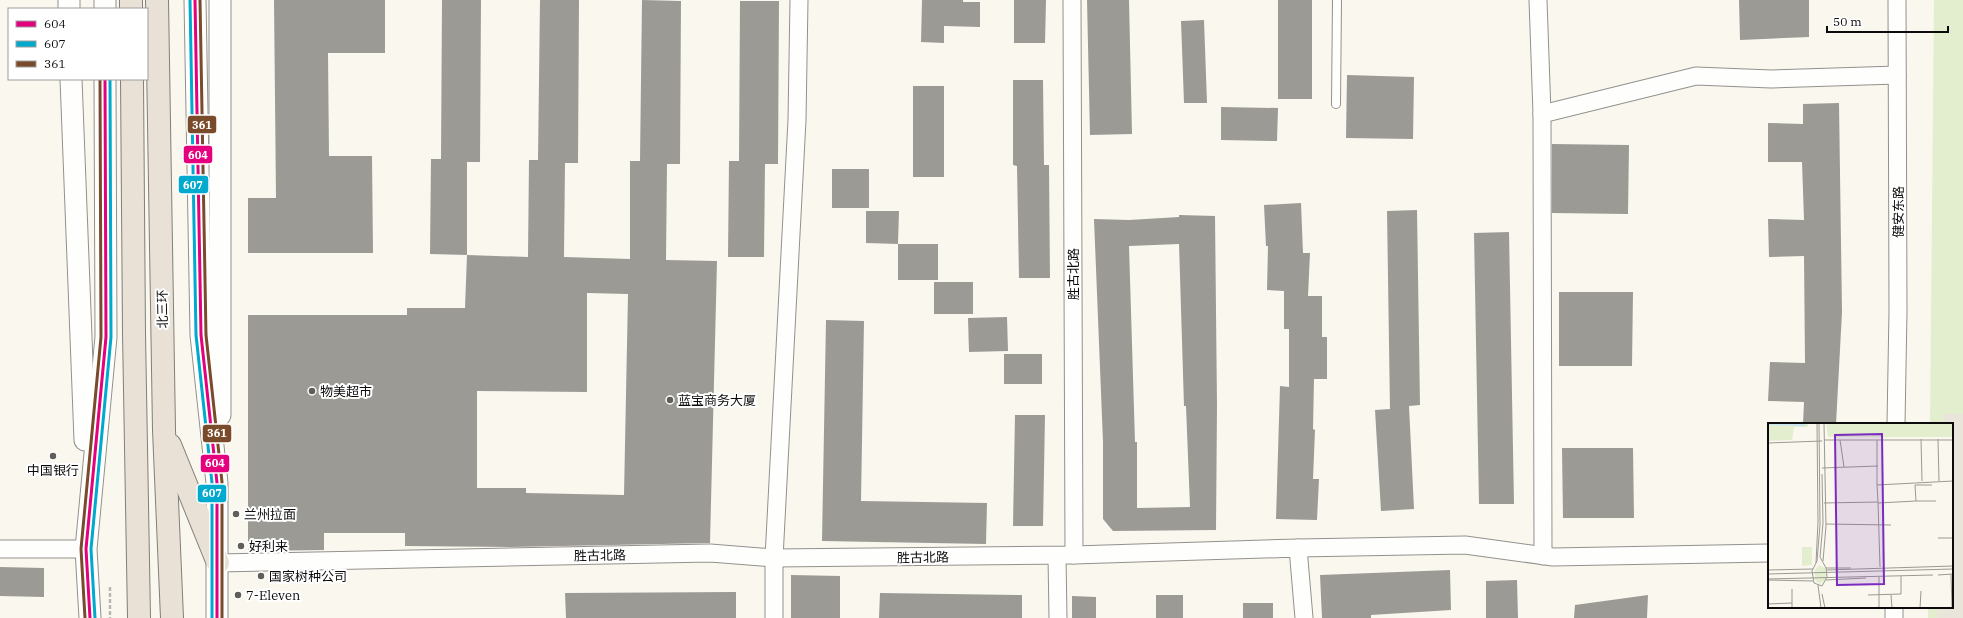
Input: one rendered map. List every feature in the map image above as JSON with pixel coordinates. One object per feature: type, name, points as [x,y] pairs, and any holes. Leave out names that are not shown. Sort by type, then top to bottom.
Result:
[{"type":"highway","name":"北三环","points":[[157,0],[164,430],[172,618]]},
{"type":"highway","points":[[132,80],[134,333],[139,618]]},
{"type":"highway","points":[[164,430],[218,563]]},
{"type":"street","points":[[195,0],[201,334],[217,483]]},
{"type":"street","points":[[217,618],[217,483],[221,385],[220,0]]},
{"type":"street","points":[[774,618],[774,558],[797,120],[800,0]]},
{"type":"street","name":"胜古北路","points":[[218,563],[710,553],[774,558],[1074,556],[1072,0]]},
{"type":"street","points":[[1538,0],[1542,114],[1543,556]]},
{"type":"street","name":"健安东路","points":[[1896,423],[1898,311],[1897,0]]},
{"type":"street","points":[[1542,114],[1696,76],[1772,79],[1897,75]]},
{"type":"street","points":[[71,80],[88,518]]},
{"type":"street","points":[[90,618],[86,549],[106,337],[105,80]]},
{"type":"street","points":[[1074,556],[1298,548],[1466,545],[1554,557],[1768,553]]},
{"type":"street","points":[[1298,548],[1304,618]]},
{"type":"street","points":[[0,549],[86,549]]},
{"type":"street","points":[[1057,556],[1058,618]]},
{"type":"lane","points":[[1336,104],[1337,0]]},
{"type":"path","points":[[110,587],[110,618]]},
{"type":"green space","points":[[1934,0],[1963,0],[1963,618],[1928,618],[1928,608],[1953,608],[1953,423],[1930,423]]},
{"type":"shaded area","points":[[1943,414],[1963,414],[1963,618],[1937,618],[1937,608],[1953,608],[1953,423],[1943,423]]},
{"type":"building","points":[[274,0],[385,0],[385,53],[328,53],[329,156],[372,156],[373,253],[248,253],[248,198],[276,198]]},
{"type":"building","points":[[442,0],[481,0],[480,162],[467,162],[467,255],[430,254],[431,159],[441,159]]},
{"type":"building","points":[[540,0],[579,0],[578,163],[565,163],[564,257],[630,259],[630,161],[640,161],[642,0],[681,1],[680,164],[667,164],[666,260],[717,261],[710,543],[511,547],[405,546],[405,533],[324,533],[324,550],[248,551],[248,315],[407,315],[407,308],[465,308],[467,255],[528,257],[529,160],[538,160]],"holes":[[[587,293],[628,294],[624,495],[526,493],[526,488],[477,488],[477,391],[587,392]]]},
{"type":"building","points":[[922,0],[963,0],[963,2],[980,2],[980,27],[944,26],[944,43],[921,42]]},
{"type":"building","points":[[1014,0],[1046,0],[1045,43],[1014,43]]},
{"type":"building","points":[[1087,0],[1129,0],[1132,134],[1090,135]]},
{"type":"building","points":[[1278,0],[1312,0],[1312,99],[1278,99]]},
{"type":"building","points":[[1739,0],[1809,0],[1809,37],[1740,40]]},
{"type":"building","points":[[740,1],[779,1],[778,164],[765,164],[764,257],[728,257],[729,161],[739,161]]},
{"type":"building","points":[[1204,20],[1207,103],[1184,103],[1181,21]]},
{"type":"building","points":[[1347,75],[1414,77],[1413,139],[1346,138]]},
{"type":"building","points":[[1013,80],[1043,80],[1044,165],[1049,165],[1050,278],[1019,278],[1017,166],[1013,165]]},
{"type":"building","points":[[913,86],[944,86],[944,177],[913,177]]},
{"type":"building","points":[[1839,103],[1842,312],[1836,423],[1803,423],[1804,402],[1768,401],[1770,362],[1805,363],[1804,256],[1769,257],[1768,219],[1804,220],[1802,162],[1768,162],[1768,123],[1803,124],[1803,104]]},
{"type":"building","points":[[1221,107],[1278,108],[1277,141],[1221,140]]},
{"type":"building","points":[[1552,144],[1629,145],[1628,214],[1552,213]]},
{"type":"building","points":[[832,169],[869,169],[869,208],[832,208]]},
{"type":"building","points":[[1301,203],[1303,253],[1310,253],[1308,296],[1322,296],[1322,337],[1327,337],[1327,379],[1314,379],[1313,429],[1315,430],[1313,479],[1319,479],[1317,520],[1276,519],[1280,386],[1289,387],[1289,329],[1284,329],[1284,291],[1267,290],[1268,246],[1266,246],[1264,205]]},
{"type":"building","points":[[1417,210],[1420,405],[1409,406],[1414,509],[1381,511],[1375,410],[1390,409],[1387,211]]},
{"type":"building","points":[[866,211],[899,211],[898,244],[866,243]]},
{"type":"building","points":[[1179,215],[1215,216],[1217,405],[1216,530],[1113,531],[1103,519],[1103,442],[1094,219],[1129,220],[1179,217]],"holes":[[[1179,244],[1184,406],[1186,406],[1190,507],[1137,508],[1137,442],[1135,442],[1129,246]]]},
{"type":"building","points":[[1509,232],[1514,504],[1479,504],[1474,233]]},
{"type":"building","points":[[898,244],[938,244],[938,280],[898,280]]},
{"type":"building","points":[[934,282],[973,282],[973,314],[934,314]]},
{"type":"building","points":[[1559,292],[1633,292],[1632,366],[1559,366]]},
{"type":"building","points":[[1007,317],[1008,351],[969,352],[968,318]]},
{"type":"building","points":[[826,320],[864,321],[861,501],[987,503],[986,544],[822,541]]},
{"type":"building","points":[[1004,354],[1042,354],[1042,384],[1004,384]]},
{"type":"building","points":[[1015,415],[1045,415],[1043,526],[1013,526]]},
{"type":"building","points":[[1562,448],[1633,448],[1634,518],[1563,518]]},
{"type":"building","points":[[0,567],[44,568],[44,597],[0,596]]},
{"type":"building","points":[[1450,570],[1451,610],[1371,615],[1371,618],[1322,618],[1320,575]]},
{"type":"building","points":[[791,575],[840,576],[840,618],[791,618]]},
{"type":"building","points":[[1517,580],[1518,618],[1486,618],[1486,581]]},
{"type":"building","points":[[736,592],[736,618],[566,618],[565,593]]},
{"type":"building","points":[[880,593],[1022,595],[1022,618],[879,618]]},
{"type":"building","points":[[1156,595],[1183,595],[1183,618],[1156,618]]},
{"type":"building","points":[[1648,595],[1647,618],[1574,618],[1575,605]]},
{"type":"building","points":[[1072,596],[1096,597],[1096,618],[1072,618]]},
{"type":"building","points":[[1243,603],[1273,603],[1273,618],[1243,618]]},
{"type":"transit line","name":"607","points":[[190,0],[196,335],[212,483],[212,618]]},
{"type":"transit line","name":"604","points":[[195,0],[201,335],[217,483],[217,618]]},
{"type":"transit line","name":"361","points":[[200,0],[206,335],[222,482],[222,618]]},
{"type":"transit line","name":"361","points":[[85,618],[81,549],[101,337],[100,80]]},
{"type":"transit line","name":"604","points":[[90,618],[86,549],[106,337],[105,80]]},
{"type":"transit line","name":"607","points":[[95,618],[91,549],[111,337],[110,80]]},
{"type":"place","name":"物美超市","points":[[312,391]]},
{"type":"place","name":"蓝宝商务大厦","points":[[670,400]]},
{"type":"place","name":"中国银行","points":[[53,456]]},
{"type":"place","name":"兰州拉面","points":[[236,514]]},
{"type":"place","name":"好利来","points":[[241,546]]},
{"type":"place","name":"国家树种公司","points":[[261,576]]},
{"type":"place","name":"7-Eleven","points":[[238,595]]}]
